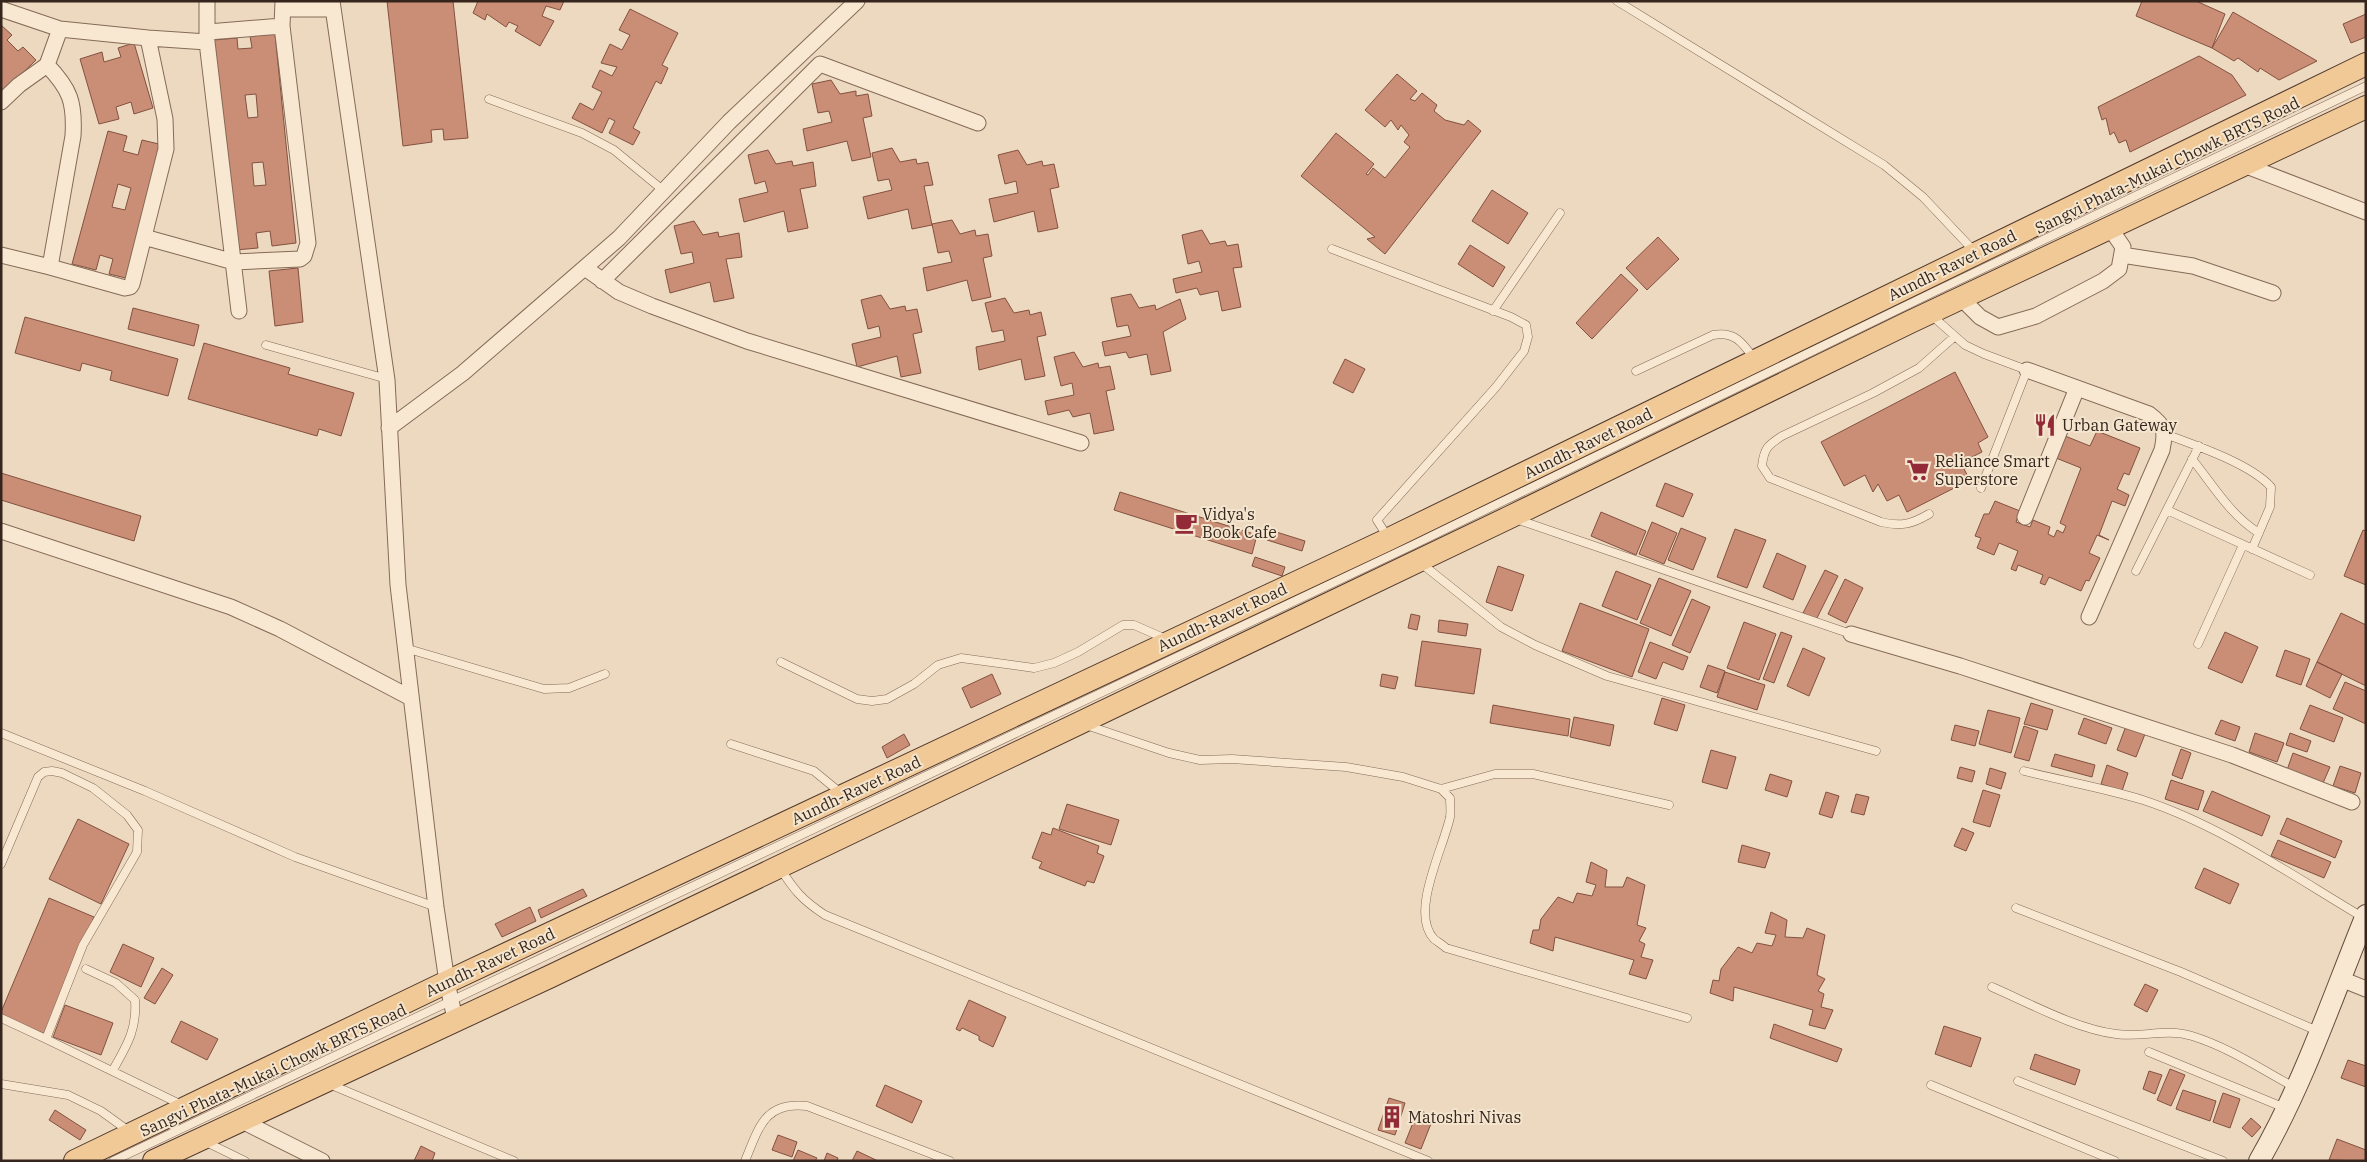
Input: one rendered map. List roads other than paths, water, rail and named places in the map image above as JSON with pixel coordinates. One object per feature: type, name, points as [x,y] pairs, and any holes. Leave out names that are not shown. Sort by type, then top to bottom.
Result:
[{"type":"main road","name":"Aundh-Ravet Road","points":[[74,1161],[186,1107],[451,1001],[779,866],[1079,723],[1756,361],[2366,64]]},
{"type":"main road","name":"Aundh-Ravet Road","points":[[154,1161],[323,1082],[451,1001],[844,795],[1170,641],[1403,550],[1510,517],[1960,298],[2366,107]]},
{"type":"main road","points":[[2259,1161],[2287,1108],[2321,1032],[2365,917]]},
{"type":"street","points":[[207,1],[208,37],[239,312]]},
{"type":"street","points":[[390,428],[463,373],[619,238],[756,95],[857,1]]},
{"type":"street","points":[[144,237],[234,262],[300,258],[307,252],[308,243],[282,26],[283,5],[332,5],[387,380],[398,586],[436,907],[451,1001]]},
{"type":"street","points":[[1,9],[60,29],[148,38],[208,37],[282,26]]},
{"type":"street","points":[[1,102],[19,85],[47,65],[60,29]]},
{"type":"street","points":[[1,255],[128,288],[132,284],[167,144],[165,119],[148,38]]},
{"type":"street","points":[[602,281],[820,64],[978,123]]},
{"type":"street","points":[[47,65],[63,82],[70,98],[74,118],[74,136],[50,267]]},
{"type":"street","points":[[2244,165],[2366,212]]},
{"type":"street","points":[[1960,298],[1980,317],[1998,327],[2036,316],[2103,281],[2119,269],[2123,247],[2110,228]]},
{"type":"street","points":[[2122,255],[2193,266],[2273,293]]},
{"type":"street","points":[[585,268],[619,292],[747,341],[1081,443]]},
{"type":"street","points":[[2027,370],[2149,414],[2160,422],[2166,434],[2162,450],[2089,617]]},
{"type":"street","points":[[2025,517],[2077,388]]},
{"type":"street","points":[[1,531],[230,607],[280,629],[411,698]]},
{"type":"street","points":[[1851,634],[1960,666],[2232,755],[2352,802]]},
{"type":"street","points":[[2341,979],[2366,989]]},
{"type":"street","points":[[240,1120],[322,1161]]},
{"type":"lane","points":[[1617,1],[1884,165],[1924,197],[1976,254]]},
{"type":"lane","name":"Sangvi Phata-Mukai Chowk BRTS Road","points":[[113,1161],[1403,550],[1934,292],[2366,86]]},
{"type":"lane","points":[[489,100],[582,133],[614,150],[664,191]]},
{"type":"lane","points":[[1494,311],[1560,213]]},
{"type":"lane","points":[[1332,249],[1494,311],[1526,326],[1528,337],[1524,351],[1496,387],[1377,520],[1403,550],[1501,626],[1535,645],[1607,676],[1876,752]]},
{"type":"lane","points":[[1929,313],[1954,337],[1984,354],[2027,370],[1981,488]]},
{"type":"lane","points":[[1636,371],[1713,335],[1723,333],[1733,335],[1742,341],[1756,361]]},
{"type":"lane","points":[[1929,514],[1912,524],[1900,526],[1881,522],[1770,478],[1762,466],[1763,452],[1782,436],[1874,393],[1919,368],[1954,337]]},
{"type":"lane","points":[[266,345],[387,380]]},
{"type":"lane","points":[[2166,434],[2199,446],[2263,478],[2271,487],[2270,507],[2252,549]]},
{"type":"lane","points":[[2136,571],[2199,446]]},
{"type":"lane","points":[[2192,459],[2243,524],[2259,533]]},
{"type":"lane","points":[[2167,510],[2310,575]]},
{"type":"lane","points":[[1510,517],[1851,634]]},
{"type":"lane","points":[[2198,644],[2243,545]]},
{"type":"lane","points":[[781,662],[857,698],[872,701],[886,699],[914,684],[938,665],[961,658],[1034,668],[1054,663],[1078,652],[1123,625],[1134,625],[1146,629],[1170,641]]},
{"type":"lane","points":[[405,648],[544,689],[569,688],[605,674]]},
{"type":"lane","points":[[1079,723],[1169,753],[1200,760],[1232,759],[1346,767],[1403,777],[1441,789],[1450,798],[1451,816],[1432,872],[1428,898],[1426,920],[1433,938],[1446,948],[1687,1018]]},
{"type":"lane","points":[[1,733],[145,791],[296,857],[436,907]]},
{"type":"lane","points":[[731,744],[814,772],[844,795]]},
{"type":"lane","points":[[2024,771],[2142,800],[2185,817],[2216,831],[2365,917]]},
{"type":"lane","points":[[1,864],[38,776],[44,772],[62,773],[93,788],[127,815],[138,830],[137,852],[82,945],[46,1039]]},
{"type":"lane","points":[[1441,789],[1495,774],[1533,774],[1669,805]]},
{"type":"lane","points":[[779,866],[794,890],[804,901],[825,915],[1428,1161]]},
{"type":"lane","points":[[2016,908],[2181,972],[2321,1032]]},
{"type":"lane","points":[[86,969],[116,983],[135,1000],[136,1018],[132,1036],[113,1070]]},
{"type":"lane","points":[[1992,987],[2092,1030],[2133,1036],[2156,1032],[2192,1036],[2223,1049],[2296,1087]]},
{"type":"lane","points":[[1,1018],[113,1070],[186,1107]]},
{"type":"lane","points":[[2149,1052],[2287,1108]]},
{"type":"lane","points":[[2018,1081],[2223,1161]]},
{"type":"lane","points":[[323,1082],[514,1161]]},
{"type":"lane","points":[[1,1084],[68,1095],[101,1112],[132,1133]]},
{"type":"lane","points":[[1931,1085],[2115,1161]]},
{"type":"lane","points":[[745,1161],[759,1129],[774,1110],[790,1104],[807,1106],[950,1161]]},
{"type":"lane","points":[[200,1139],[245,1161]]},
{"type":"place","name":"Urban Gateway","points":[[2045,425]]},
{"type":"place","name":"Reliance Smart Superstore","points":[[1918,470]]},
{"type":"place","name":"Vidya's Book Cafe","points":[[1186,523]]},
{"type":"place","name":"Matoshri Nivas","points":[[1392,1117]]}]
